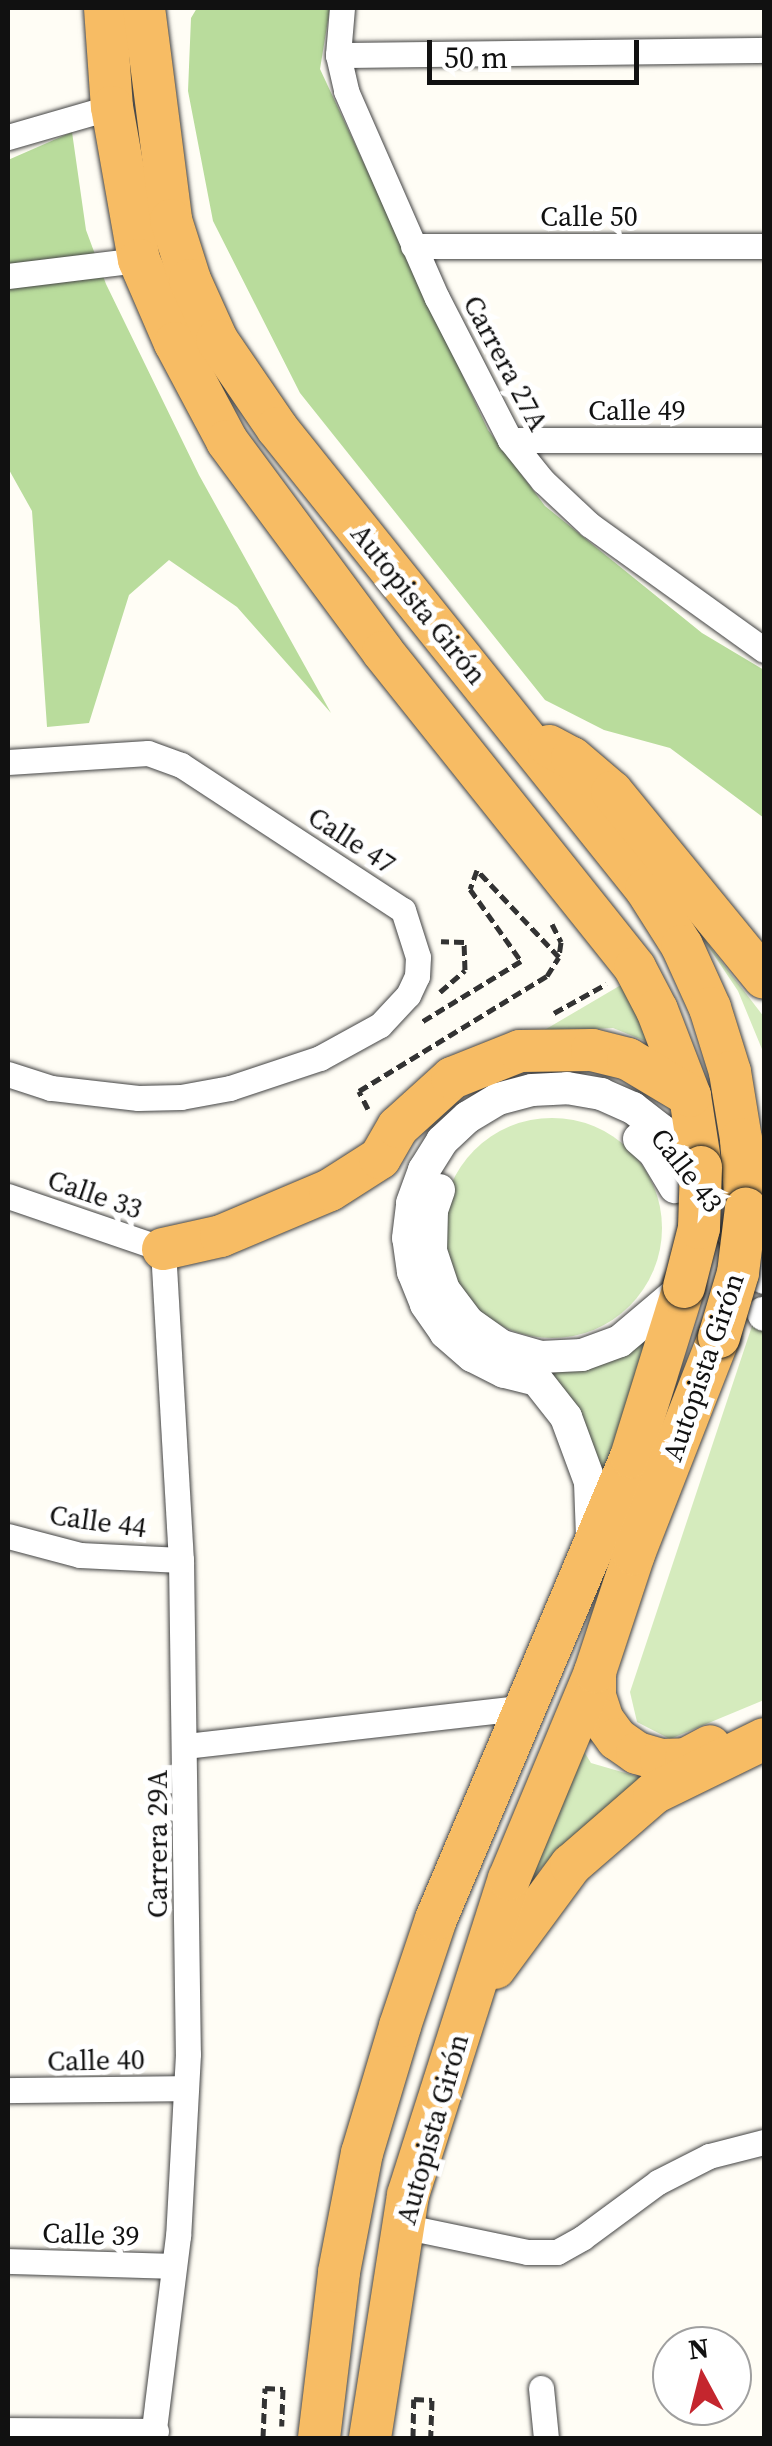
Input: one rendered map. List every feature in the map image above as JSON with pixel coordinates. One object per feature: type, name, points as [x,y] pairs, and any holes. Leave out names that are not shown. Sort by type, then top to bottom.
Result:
[{"type":"highway","name":"Autopista Girón","points":[[106,8],[112,106],[140,260],[175,343],[226,441],[383,652],[634,968],[657,1010],[690,1096],[688,1177],[699,1228],[684,1287],[631,1457],[529,1707],[436,1919],[362,2153],[339,2272],[318,2438]]},
{"type":"highway","name":"Autopista Girón","points":[[144,8],[171,220],[190,280],[216,340],[277,428],[646,888],[682,946],[710,1008],[730,1072],[746,1208],[738,1274],[719,1337],[634,1554],[595,1672],[509,1879],[455,2049],[402,2226],[370,2438]]},
{"type":"highway","points":[[522,732],[572,758],[612,792],[764,978]]},
{"type":"highway","points":[[163,1249],[221,1236],[330,1190],[380,1158],[398,1127],[452,1078],[520,1051],[592,1050],[628,1059],[690,1096]]},
{"type":"highway","points":[[595,1672],[595,1696],[602,1720],[617,1739],[638,1753],[661,1760],[686,1759],[764,1721]]},
{"type":"highway","points":[[455,2049],[504,1952],[571,1865],[654,1793],[764,1739]]},
{"type":"street","name":"Carrera 27A","points":[[342,8],[338,55],[346,91],[412,246],[510,440],[542,481],[590,525],[764,650]]},
{"type":"street","points":[[338,55],[764,50]]},
{"type":"street","points":[[8,136],[112,106]]},
{"type":"street","name":"Calle 50","points":[[412,246],[764,246]]},
{"type":"street","points":[[8,276],[140,260]]},
{"type":"street","name":"Calle 49","points":[[510,440],[764,440]]},
{"type":"street","points":[[738,634],[764,634]]},
{"type":"street","name":"Calle 47","points":[[8,762],[148,753],[180,765],[403,910],[414,939]]},
{"type":"street","points":[[8,1074],[51,1088],[138,1098],[230,1088],[302,1064],[354,1042],[380,1025],[408,994],[417,976],[414,939]]},
{"type":"street","name":"Calle 43","points":[[592,1552],[590,1482],[566,1417],[537,1380],[504,1372],[472,1356],[446,1332],[426,1304],[414,1272],[408,1238],[412,1203],[424,1170],[442,1141],[468,1117],[498,1099],[549,1088],[601,1094],[633,1108],[661,1130],[764,1278]]},
{"type":"street","name":"Calle 43","points":[[684,1287],[620,1341],[582,1355],[541,1357],[502,1346],[468,1322],[444,1290],[431,1251],[432,1210],[454,1161],[471,1140],[505,1118],[544,1107],[586,1110],[623,1125],[688,1177]]},
{"type":"street","name":"Calle 33","points":[[8,1196],[163,1249]]},
{"type":"street","name":"Carrera 29A","points":[[154,2435],[186,2088],[186,1746],[181,1560],[163,1249]]},
{"type":"street","name":"Calle 44","points":[[8,1536],[80,1555],[181,1560]]},
{"type":"street","points":[[186,1746],[529,1707]]},
{"type":"street","name":"Calle 40","points":[[8,2090],[186,2088]]},
{"type":"street","points":[[402,2226],[527,2252],[556,2252],[582,2238],[658,2182],[709,2156],[764,2142]]},
{"type":"street","name":"Calle 39","points":[[8,2261],[172,2266]]},
{"type":"street","points":[[541,2388],[546,2438]]},
{"type":"street","points":[[8,2430],[154,2435]]},
{"type":"path","points":[[375,1122],[358,1091],[547,976],[559,957],[478,870],[470,889],[521,961],[410,1028]]},
{"type":"path","points":[[414,939],[464,942],[464,970],[435,996]]},
{"type":"path","points":[[551,1015],[634,968]]},
{"type":"path","points":[[263,2438],[265,2388],[283,2389],[282,2438]]},
{"type":"path","points":[[413,2438],[414,2399],[432,2400],[431,2438]]},
{"type":"green space","points":[[197,8],[330,8],[320,69],[488,430],[545,506],[702,633],[764,670],[764,818],[670,748],[604,730],[545,700],[300,393],[213,221],[188,91],[191,18]]},
{"type":"green space","points":[[72,132],[86,230],[106,284],[199,475],[331,713],[237,607],[169,560],[129,595],[89,723],[47,727],[32,511],[8,468],[8,160]]},
{"type":"green space","points":[[698,931],[764,1017],[764,1054],[738,991]]},
{"type":"green space","points":[[626,982],[650,1043],[613,1028],[541,1032]]},
{"type":"green space","points":[[552,1118],[594,1127],[630,1150],[653,1186],[662,1228],[653,1270],[630,1306],[594,1329],[552,1338],[510,1329],[474,1306],[451,1270],[442,1228],[451,1186],[474,1150],[510,1127]]},
{"type":"green space","points":[[754,1320],[764,1332],[764,1700],[670,1739],[637,1722],[630,1692]]},
{"type":"green space","points":[[657,1326],[602,1475],[582,1414],[549,1372]]},
{"type":"green space","points":[[580,1745],[591,1763],[646,1779],[540,1869],[512,1915]]}]
